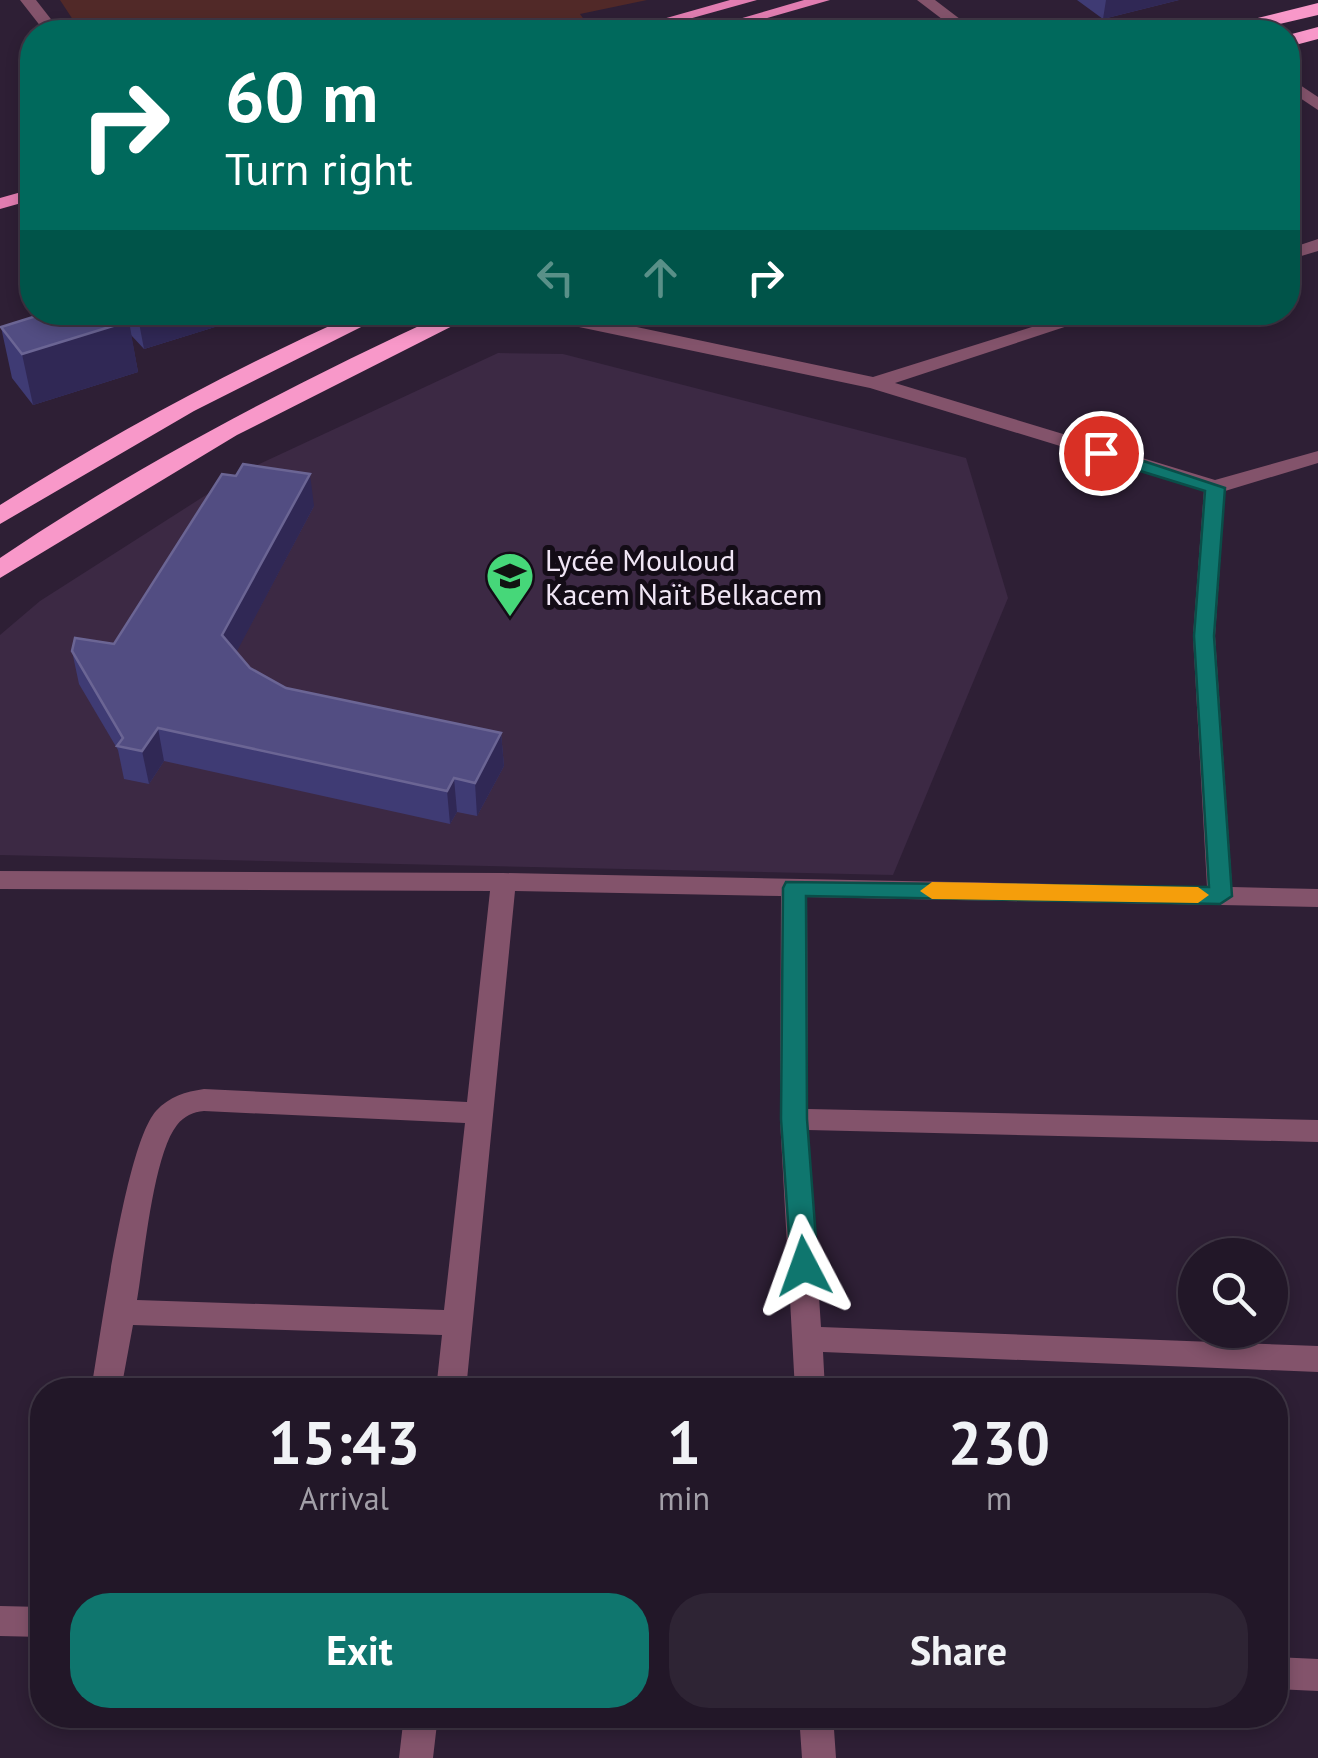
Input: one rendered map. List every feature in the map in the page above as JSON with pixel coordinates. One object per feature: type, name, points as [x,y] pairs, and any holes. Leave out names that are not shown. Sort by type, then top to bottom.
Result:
[{"type":"highway","points":[[1273,20],[1318,9]]},
{"type":"highway","points":[[0,516],[197,400],[350,325]]},
{"type":"highway","points":[[0,570],[186,451],[332,374],[440,325]]},
{"type":"main road","points":[[671,20],[749,0]]},
{"type":"main road","points":[[747,20],[822,0]]},
{"type":"main road","points":[[720,7],[737,20]]},
{"type":"street","points":[[28,0],[44,20]]},
{"type":"street","points":[[925,0],[952,20]]},
{"type":"street","points":[[598,325],[874,383],[1215,488],[1318,457]]},
{"type":"street","points":[[874,383],[1059,325]]},
{"type":"street","points":[[1215,488],[1204,636],[1220,896]]},
{"type":"street","points":[[0,880],[503,882],[1318,898]]},
{"type":"street","points":[[452,1378],[503,882]]},
{"type":"street","points":[[794,888],[794,1119],[810,1378]]},
{"type":"street","points":[[108,1378],[145,1170],[164,1120],[184,1103],[260,1101],[478,1114]]},
{"type":"street","points":[[794,1119],[1318,1131]]},
{"type":"street","points":[[120,1312],[456,1323]]},
{"type":"street","points":[[810,1339],[1318,1359]]},
{"type":"street","points":[[0,1621],[30,1622]]},
{"type":"street","points":[[1288,1675],[1318,1676]]},
{"type":"street","points":[[416,1758],[420,1728]]},
{"type":"street","points":[[817,1728],[820,1758]]},
{"type":"shaded area","points":[[60,0],[647,0],[580,14],[584,20],[73,20]]},
{"type":"shaded area","name":"Lycée Mouloud Kacem Naït Belkacem","points":[[498,353],[563,354],[966,458],[1008,598],[893,875],[0,855],[0,635],[40,601],[242,472]]},
{"type":"building","points":[[20,321],[20,325],[116,325],[22,354],[1,327]]},
{"type":"building","points":[[243,464],[310,474],[222,635],[250,668],[286,688],[501,733],[475,783],[454,778],[447,791],[158,728],[142,751],[117,746],[123,738],[72,651],[75,638],[114,644],[222,474],[236,476]]},
{"type":"slow traffic","points":[[932,891],[1198,895]]},
{"type":"place","name":"Lycée Mouloud Kacem Naït Belkacem","points":[[510,618]]},
{"type":"route","points":[[804,1266],[794,1119],[794,888],[1220,896],[1204,636],[1215,488],[1101,453]]}]
